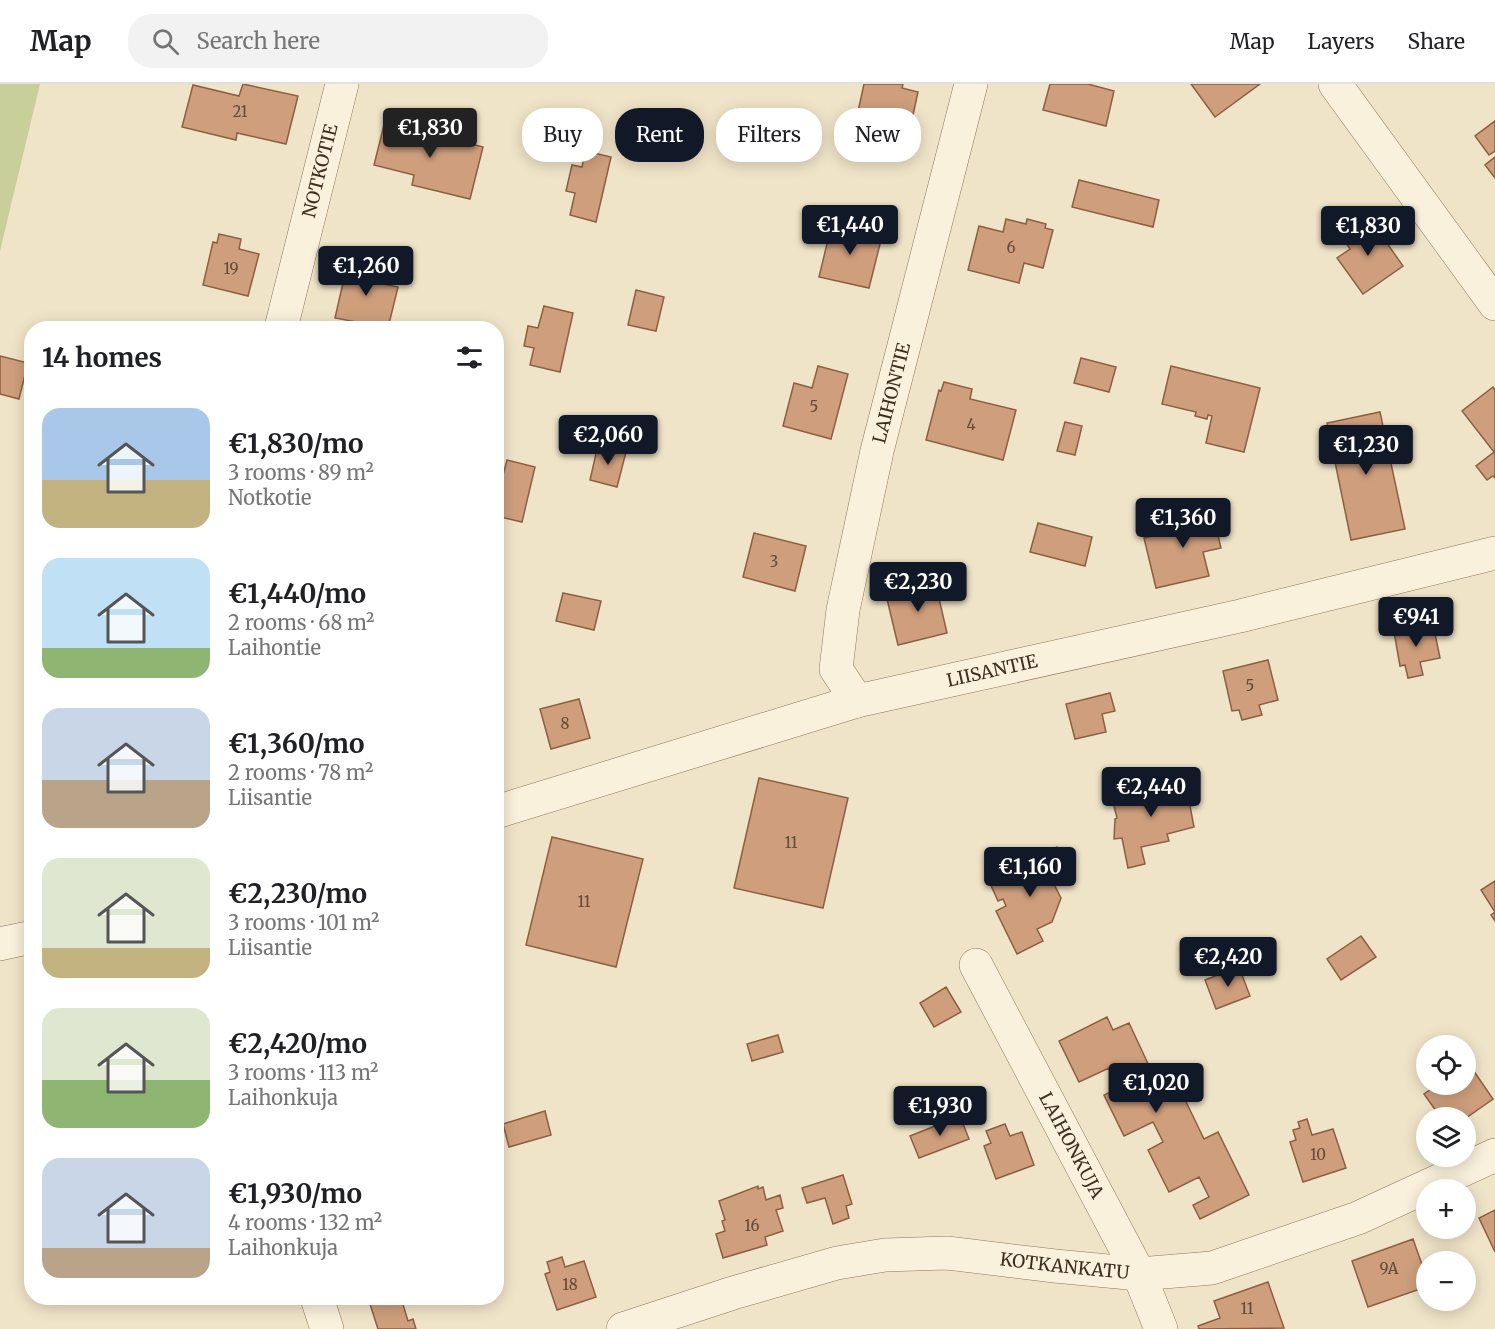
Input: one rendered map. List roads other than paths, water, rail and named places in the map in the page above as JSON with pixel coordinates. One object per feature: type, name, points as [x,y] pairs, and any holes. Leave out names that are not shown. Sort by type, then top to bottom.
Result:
[{"type":"street","name":"NOTKOTIE","points":[[283,321],[342,84]]},
{"type":"street","name":"LAIHONTIE","points":[[857,701],[836,669],[843,610],[877,451],[971,84]]},
{"type":"street","points":[[1335,84],[1495,304]]},
{"type":"street","name":"LIISANTIE","points":[[504,810],[857,701],[1240,616],[1495,553]]},
{"type":"street","points":[[0,944],[24,940]]},
{"type":"street","name":"LAIHONKUJA","points":[[976,965],[1139,1274],[1161,1329]]},
{"type":"street","name":"KOTKANKATU","points":[[623,1329],[733,1293],[837,1263],[885,1255],[947,1253],[1139,1274],[1212,1268],[1358,1218],[1495,1155]]},
{"type":"street","points":[[319,1305],[327,1329]]}]
